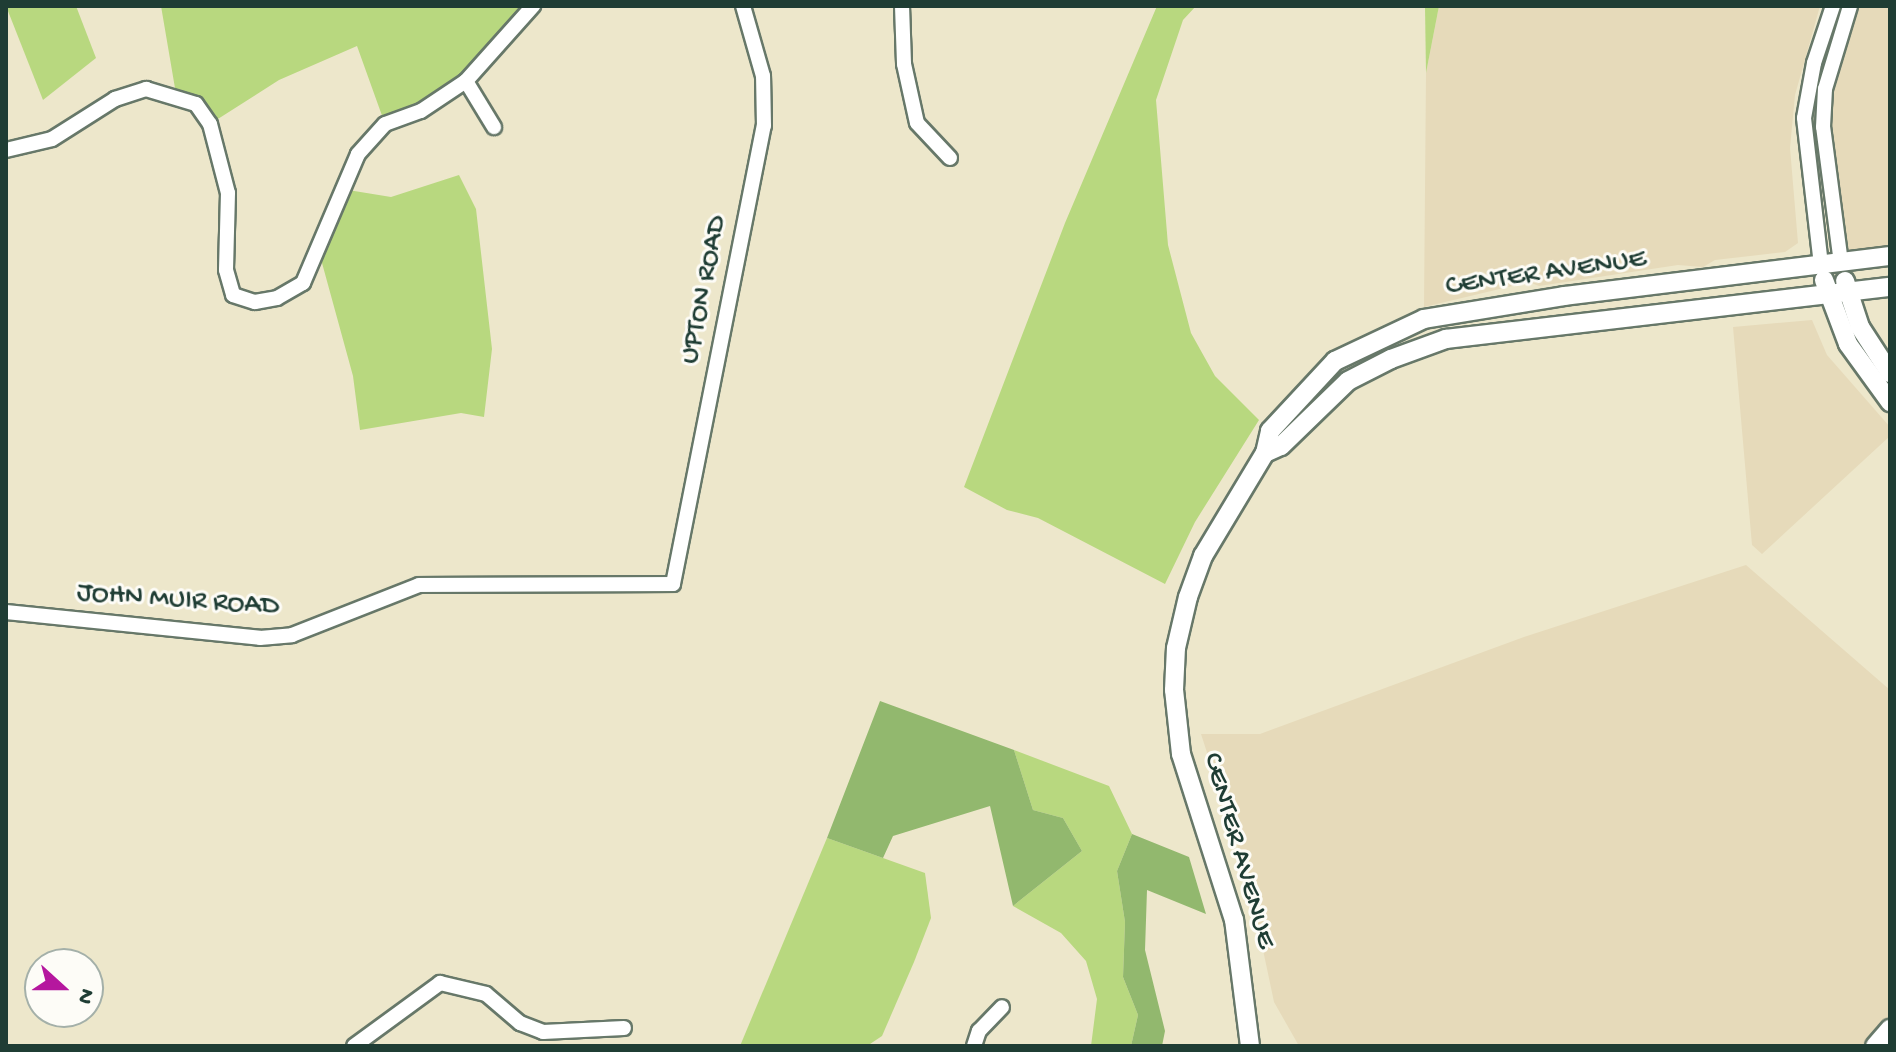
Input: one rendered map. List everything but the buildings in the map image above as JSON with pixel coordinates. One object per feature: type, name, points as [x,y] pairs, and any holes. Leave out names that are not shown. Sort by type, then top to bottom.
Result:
[{"type":"street","points":[[6,150],[52,139],[115,99],[146,89],[196,104],[210,124],[228,193],[226,270],[233,295],[255,302],[277,298],[303,283],[358,154],[385,124],[421,111],[466,81],[533,6]]},
{"type":"street","name":"UPTON ROAD","points":[[673,584],[764,126],[763,76],[743,6]]},
{"type":"street","points":[[902,6],[904,64],[917,123],[950,158]]},
{"type":"street","points":[[1833,6],[1814,63],[1804,118],[1821,265],[1827,291],[1848,344],[1890,402]]},
{"type":"street","points":[[1850,6],[1825,89],[1823,127],[1847,289],[1860,327],[1890,373]]},
{"type":"street","points":[[466,81],[494,127]]},
{"type":"street","name":"CENTER AVENUE","points":[[1250,1046],[1234,920],[1181,754],[1174,690],[1184,609],[1203,556],[1265,453],[1270,431],[1335,361],[1424,319],[1564,296],[1890,256]]},
{"type":"street","name":"CENTER AVENUE","points":[[1265,453],[1281,446],[1348,381],[1391,359],[1446,339],[1827,291],[1890,287]]},
{"type":"street","name":"JOHN MUIR ROAD","points":[[6,612],[260,638],[292,635],[419,585],[673,584]]},
{"type":"street","points":[[354,1046],[440,983],[486,994],[520,1023],[543,1032],[624,1028]]},
{"type":"street","points":[[974,1046],[979,1031],[1002,1007]]},
{"type":"street","points":[[1875,1046],[1890,1029]]},
{"type":"shaded area","points":[[1439,6],[1820,6],[1795,95],[1790,148],[1798,243],[1785,252],[1715,260],[1703,267],[1678,265],[1539,286],[1529,282],[1424,307],[1426,73]]},
{"type":"shaded area","points":[[1850,6],[1890,6],[1890,256],[1841,263],[1823,127]]},
{"type":"shaded area","points":[[1812,320],[1827,355],[1890,427],[1890,436],[1762,554],[1752,545],[1733,327]]},
{"type":"shaded area","points":[[1746,565],[1890,690],[1890,1046],[1299,1046],[1274,1002],[1248,879],[1201,734],[1260,734],[1527,636]]},
{"type":"green space","points":[[6,6],[76,6],[96,58],[43,100]]},
{"type":"green space","points":[[161,6],[533,6],[466,81],[385,124],[357,46],[279,80],[210,124],[176,94]]},
{"type":"green space","points":[[1157,6],[1196,6],[1183,20],[1156,100],[1168,245],[1191,333],[1215,376],[1259,420],[1195,522],[1165,584],[1038,518],[1007,510],[964,487],[1065,223]]},
{"type":"green space","points":[[1425,6],[1439,6],[1426,73]]},
{"type":"green space","points":[[459,175],[476,209],[492,349],[484,417],[461,413],[360,430],[353,376],[319,252],[342,189],[391,197]]},
{"type":"green space","points":[[880,701],[1014,750],[1033,810],[1063,818],[1082,851],[1013,906],[990,806],[893,836],[883,858],[827,838]]},
{"type":"green space","points":[[1014,750],[1109,786],[1132,834],[1117,871],[1125,922],[1123,977],[1138,1015],[1131,1046],[1091,1046],[1097,999],[1086,961],[1061,933],[1013,906],[1082,851],[1063,818],[1033,810]]},
{"type":"green space","points":[[1132,834],[1189,857],[1206,914],[1147,890],[1145,950],[1165,1031],[1162,1046],[1131,1046],[1138,1015],[1123,977],[1125,922],[1117,871]]},
{"type":"green space","points":[[827,838],[925,873],[931,918],[914,962],[882,1036],[867,1046],[740,1046]]}]
